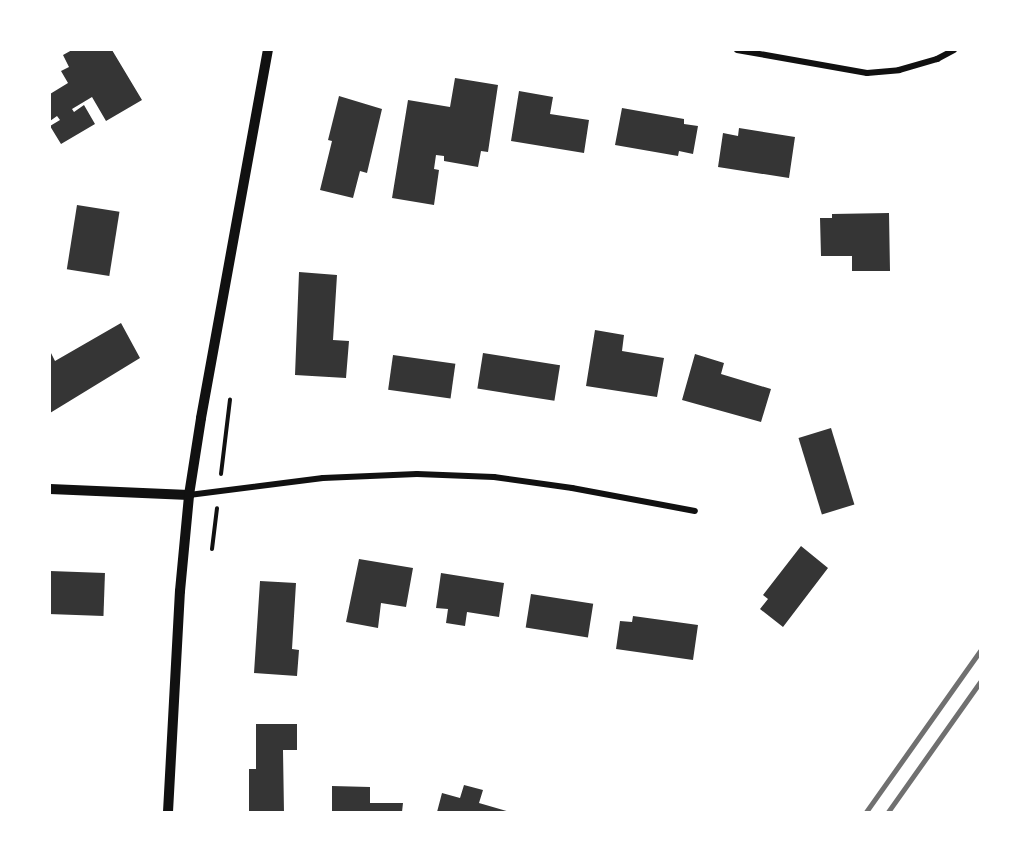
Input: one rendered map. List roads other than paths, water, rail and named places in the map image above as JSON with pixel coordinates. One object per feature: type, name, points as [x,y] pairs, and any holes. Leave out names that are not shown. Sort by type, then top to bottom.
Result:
[{"type":"street","points":[[168,813],[180,591],[189,495],[202,407],[268,50]]},
{"type":"street","points":[[737,50],[867,73],[899,70],[937,59],[954,50]]},
{"type":"street","points":[[50,489],[189,495],[323,478],[417,474],[516,480],[695,511]]},
{"type":"railway","points":[[866,812],[980,651]]},
{"type":"railway","points":[[888,812],[980,682]]}]
